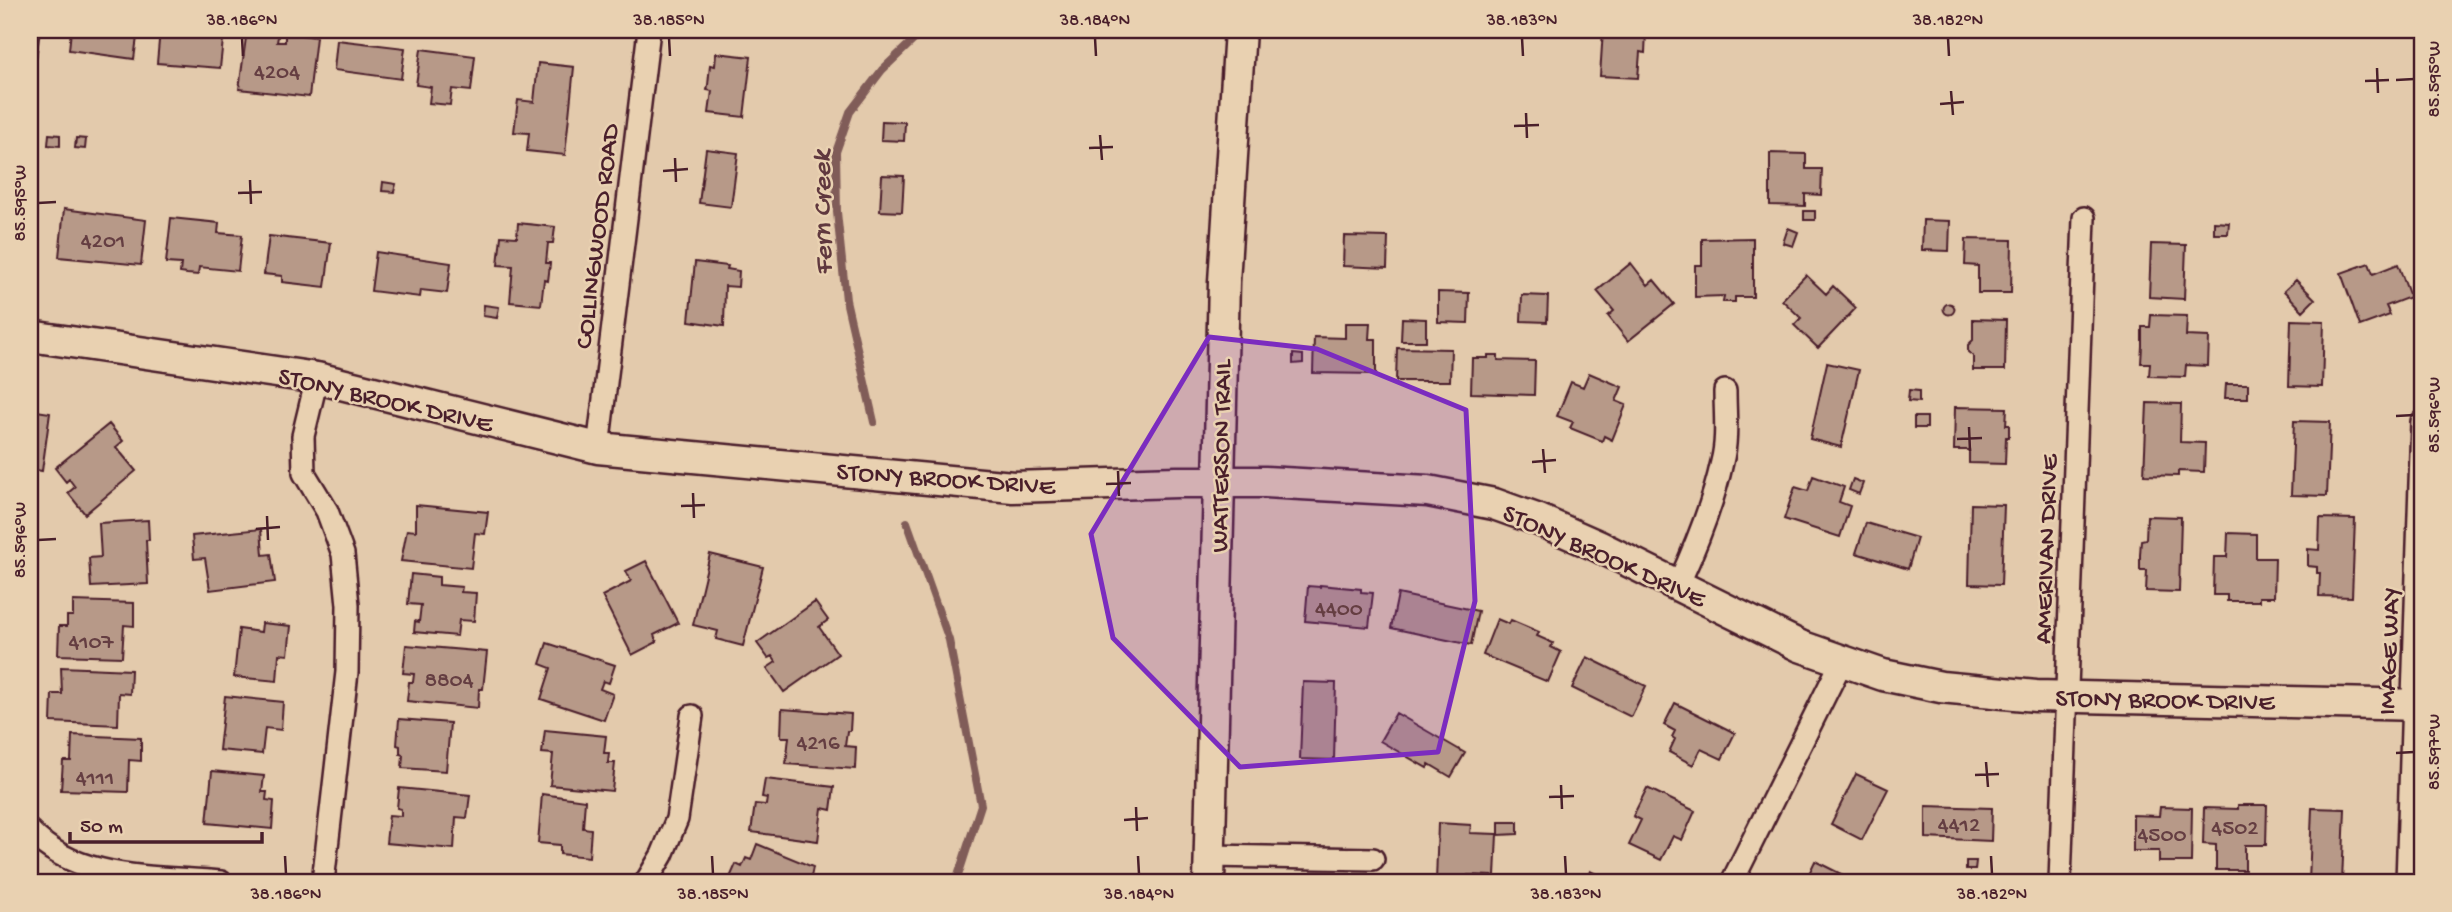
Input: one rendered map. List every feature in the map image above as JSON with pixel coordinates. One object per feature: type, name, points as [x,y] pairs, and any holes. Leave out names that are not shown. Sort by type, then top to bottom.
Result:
[{"type":"street","name":"COLLINGWOOD ROAD","points":[[598,448],[649,30]]},
{"type":"street","name":"WATTERSON TRAIL","points":[[1210,869],[1217,482],[1224,282],[1240,30]]},
{"type":"street","name":"AMERIVAN DRIVE","points":[[2060,882],[2084,218]]},
{"type":"street","name":"STONY BROOK DRIVE","points":[[30,336],[317,378],[598,448],[1013,487],[1217,482],[1428,491],[1494,504],[1539,520],[1800,646],[1883,675],[1941,687],[2036,696],[2418,705]]},
{"type":"street","points":[[317,378],[303,436],[304,473],[327,511],[343,554],[348,605],[347,672],[323,882]]},
{"type":"street","points":[[1678,585],[1697,542],[1723,460],[1726,432],[1725,391]]},
{"type":"street","name":"IMAGE WAY","points":[[2407,882],[2418,705],[2422,422]]},
{"type":"street","points":[[1732,882],[1842,661]]},
{"type":"street","points":[[646,882],[663,855],[677,819],[692,716]]},
{"type":"street","points":[[30,831],[43,845],[75,862],[106,872],[221,882]]},
{"type":"street","points":[[1210,869],[1373,859]]},
{"type":"highlighted area","points":[[1209,337],[1317,349],[1466,410],[1475,601],[1438,752],[1240,767],[1113,638],[1091,534]]},
{"type":"building","points":[[30,30],[40,30],[36,59],[30,59]]},
{"type":"building","points":[[71,30],[138,30],[134,59],[69,50]]},
{"type":"building","points":[[160,30],[224,30],[220,68],[157,63]]},
{"type":"building","points":[[247,30],[279,31],[277,42],[285,42],[285,33],[316,37],[309,97],[239,89]]},
{"type":"building","points":[[1603,30],[1646,31],[1645,53],[1640,52],[1638,78],[1600,76]]},
{"type":"building","points":[[337,40],[405,48],[401,79],[334,70]]},
{"type":"building","points":[[421,49],[475,56],[471,91],[452,89],[450,105],[429,103],[431,87],[416,85]]},
{"type":"building","points":[[716,53],[751,57],[744,117],[709,113],[712,91],[707,90],[710,65],[715,66]]},
{"type":"building","points":[[538,63],[574,67],[565,155],[527,151],[529,133],[514,132],[518,100],[534,102]]},
{"type":"building","points":[[882,121],[905,122],[904,141],[881,140]]},
{"type":"building","points":[[49,134],[60,135],[60,146],[48,145]]},
{"type":"building","points":[[76,138],[86,139],[85,149],[75,148]]},
{"type":"building","points":[[706,149],[738,153],[731,207],[699,203]]},
{"type":"building","points":[[1770,153],[1806,154],[1806,169],[1822,169],[1821,195],[1805,194],[1805,206],[1770,205]]},
{"type":"building","points":[[882,175],[904,176],[902,212],[880,211]]},
{"type":"building","points":[[383,182],[396,184],[394,192],[382,191]]},
{"type":"building","points":[[64,209],[146,220],[141,265],[59,257]]},
{"type":"building","points":[[1804,211],[1815,211],[1815,220],[1804,220]]},
{"type":"building","points":[[171,218],[219,223],[218,233],[242,235],[238,271],[199,267],[198,275],[187,274],[180,273],[181,264],[166,263]]},
{"type":"building","points":[[1923,220],[1950,221],[1949,251],[1922,250]]},
{"type":"building","points":[[2214,222],[2229,223],[2228,234],[2214,234]]},
{"type":"building","points":[[518,223],[555,227],[553,243],[548,243],[546,263],[550,263],[549,273],[548,281],[544,280],[541,305],[510,302],[513,266],[498,265],[501,236],[517,237]]},
{"type":"building","points":[[1788,228],[1798,232],[1793,246],[1783,243]]},
{"type":"building","points":[[269,236],[331,243],[325,287],[282,282],[282,276],[264,274]]},
{"type":"building","points":[[1344,236],[1388,237],[1387,268],[1343,266]]},
{"type":"building","points":[[1753,238],[1753,297],[1735,297],[1735,302],[1723,302],[1724,296],[1695,297],[1695,265],[1702,265],[1702,239]]},
{"type":"building","points":[[1966,239],[2012,240],[2011,293],[1978,293],[1978,266],[1965,265]]},
{"type":"building","points":[[2151,244],[2186,245],[2184,299],[2149,297]]},
{"type":"building","points":[[376,252],[451,263],[447,293],[421,290],[420,297],[371,291]]},
{"type":"building","points":[[695,262],[728,266],[727,269],[739,271],[738,287],[725,286],[724,326],[689,321]]},
{"type":"building","points":[[1631,263],[1648,285],[1654,280],[1674,304],[1628,341],[1608,316],[1614,311],[1597,291]]},
{"type":"building","points":[[2369,263],[2373,274],[2398,264],[2410,297],[2386,306],[2390,315],[2360,326],[2341,273]]},
{"type":"building","points":[[1806,275],[1826,294],[1833,286],[1856,308],[1818,348],[1794,325],[1801,318],[1782,300]]},
{"type":"building","points":[[2296,280],[2315,299],[2303,311],[2284,291]]},
{"type":"building","points":[[1438,292],[1469,293],[1468,323],[1438,322]]},
{"type":"building","points":[[1522,295],[1548,296],[1547,322],[1521,321]]},
{"type":"building","points":[[1949,303],[1955,309],[1949,315],[1943,309]]},
{"type":"building","points":[[484,305],[499,307],[497,318],[483,316]]},
{"type":"building","points":[[2151,315],[2187,316],[2186,336],[2209,337],[2208,366],[2186,365],[2185,377],[2149,376],[2150,363],[2141,363],[2142,327],[2150,327]]},
{"type":"building","points":[[1402,318],[1426,319],[1426,341],[1401,341]]},
{"type":"building","points":[[1973,319],[2006,320],[2005,370],[1973,370],[1973,356],[1968,352],[1968,345],[1973,340]]},
{"type":"building","points":[[2291,320],[2324,321],[2322,387],[2289,386]]},
{"type":"building","points":[[1345,323],[1370,323],[1369,339],[1376,339],[1376,374],[1313,373],[1314,337],[1345,338]]},
{"type":"building","points":[[1397,348],[1451,349],[1450,381],[1396,381]]},
{"type":"building","points":[[1293,354],[1303,355],[1303,363],[1293,364]]},
{"type":"building","points":[[1488,355],[1498,355],[1498,360],[1535,361],[1534,395],[1471,393],[1472,358],[1488,358]]},
{"type":"building","points":[[1827,363],[1859,370],[1841,447],[1810,439]]},
{"type":"building","points":[[1589,373],[1622,387],[1616,401],[1626,405],[1612,440],[1604,436],[1602,441],[1570,428],[1573,422],[1557,416],[1571,382],[1583,387]]},
{"type":"building","points":[[2226,384],[2248,384],[2248,398],[2225,398]]},
{"type":"building","points":[[1909,390],[1919,391],[1919,402],[1908,401]]},
{"type":"building","points":[[2147,403],[2181,404],[2180,442],[2205,443],[2204,472],[2178,471],[2178,476],[2144,475]]},
{"type":"building","points":[[1955,407],[2007,408],[2006,425],[2009,425],[2009,437],[2006,437],[2005,464],[1969,463],[1969,450],[1954,450]]},
{"type":"building","points":[[30,410],[50,413],[42,471],[30,469]]},
{"type":"building","points":[[1914,417],[1927,417],[1927,428],[1914,428]]},
{"type":"building","points":[[2294,421],[2330,422],[2327,496],[2291,495]]},
{"type":"building","points":[[109,424],[123,441],[116,447],[136,471],[85,514],[68,493],[75,487],[69,479],[66,482],[55,468]]},
{"type":"building","points":[[1813,476],[1844,487],[1839,502],[1850,506],[1840,537],[1784,519],[1795,487],[1808,491]]},
{"type":"building","points":[[1853,479],[1863,483],[1859,494],[1849,490]]},
{"type":"building","points":[[1971,504],[2004,505],[2001,585],[1969,584]]},
{"type":"building","points":[[416,505],[488,512],[485,534],[475,533],[471,568],[401,561],[407,530],[416,531]]},
{"type":"building","points":[[2147,516],[2181,517],[2179,592],[2146,591],[2147,570],[2140,570],[2140,555],[2141,540],[2146,539]]},
{"type":"building","points":[[2320,518],[2355,519],[2352,597],[2319,596],[2320,573],[2317,573],[2317,567],[2308,566],[2308,549],[2319,550]]},
{"type":"building","points":[[148,520],[148,584],[91,587],[89,558],[101,557],[99,523]]},
{"type":"building","points":[[1866,523],[1917,538],[1908,569],[1856,553]]},
{"type":"building","points":[[261,529],[263,555],[271,554],[275,582],[210,590],[205,558],[194,559],[192,536]]},
{"type":"building","points":[[2228,533],[2256,534],[2256,558],[2275,558],[2274,597],[2259,597],[2259,601],[2227,601],[2227,595],[2213,595],[2214,557],[2227,557]]},
{"type":"building","points":[[710,554],[763,567],[743,646],[716,639],[718,631],[693,625]]},
{"type":"building","points":[[646,561],[678,623],[654,635],[657,642],[632,655],[602,596],[631,581],[626,571]]},
{"type":"building","points":[[411,574],[439,577],[439,585],[462,587],[461,592],[476,593],[474,621],[459,620],[457,636],[414,632],[415,621],[419,622],[421,605],[408,604]]},
{"type":"building","points":[[1308,586],[1361,589],[1361,592],[1373,593],[1369,627],[1305,621]]},
{"type":"building","points":[[1398,594],[1478,611],[1471,645],[1391,628]]},
{"type":"building","points":[[73,601],[134,603],[134,626],[124,625],[122,657],[58,655],[59,626],[67,626],[67,616],[73,616]]},
{"type":"building","points":[[815,602],[828,620],[819,627],[838,654],[784,692],[767,668],[776,662],[772,656],[768,658],[757,643]]},
{"type":"building","points":[[1497,619],[1509,624],[1511,620],[1539,632],[1537,636],[1553,643],[1551,647],[1561,652],[1548,682],[1483,655]]},
{"type":"building","points":[[262,623],[291,626],[288,655],[279,654],[277,681],[234,677],[239,629],[261,632]]},
{"type":"building","points":[[547,643],[615,665],[609,683],[603,681],[600,689],[613,694],[604,720],[541,699],[551,668],[540,664]]},
{"type":"building","points":[[406,645],[487,652],[478,708],[407,701],[409,682],[413,682],[414,674],[403,673]]},
{"type":"building","points":[[1587,657],[1646,686],[1631,717],[1572,688]]},
{"type":"building","points":[[61,667],[131,670],[130,694],[119,693],[118,725],[51,722],[52,694],[62,694]]},
{"type":"building","points":[[1303,682],[1336,683],[1334,760],[1300,759]]},
{"type":"building","points":[[225,696],[283,702],[281,730],[265,728],[262,754],[219,750]]},
{"type":"building","points":[[1675,703],[1735,733],[1722,759],[1701,749],[1693,765],[1669,752],[1675,739],[1672,737],[1675,731],[1664,725]]},
{"type":"building","points":[[782,709],[851,714],[850,731],[847,731],[845,746],[856,747],[855,769],[786,764],[789,737],[781,737]]},
{"type":"building","points":[[1396,713],[1465,753],[1451,777],[1429,764],[1427,768],[1380,741]]},
{"type":"building","points":[[399,719],[450,723],[446,771],[402,768],[403,755],[397,745]]},
{"type":"building","points":[[545,730],[606,736],[604,753],[609,753],[608,763],[615,763],[612,791],[550,785],[553,754],[542,753]]},
{"type":"building","points":[[72,735],[141,738],[141,761],[129,760],[128,792],[61,790],[63,761],[71,761]]},
{"type":"building","points":[[212,771],[264,776],[262,792],[267,792],[266,800],[274,801],[272,829],[207,823]]},
{"type":"building","points":[[1856,774],[1888,789],[1862,840],[1831,824]]},
{"type":"building","points":[[765,779],[834,787],[831,810],[822,808],[818,841],[751,832],[755,804],[766,805],[767,798],[762,797]]},
{"type":"building","points":[[399,788],[470,795],[467,818],[456,817],[454,849],[386,843],[389,815],[401,816],[401,809],[397,808]]},
{"type":"building","points":[[1647,788],[1695,811],[1682,840],[1673,836],[1661,860],[1629,845],[1641,820],[1633,816]]},
{"type":"building","points":[[542,794],[585,800],[583,828],[591,829],[589,857],[560,854],[560,845],[538,843]]},
{"type":"building","points":[[2238,805],[2267,805],[2266,845],[2245,845],[2245,870],[2216,870],[2216,845],[2203,844],[2204,808],[2238,809]]},
{"type":"building","points":[[1926,806],[1992,808],[1991,841],[1926,838]]},
{"type":"building","points":[[2160,807],[2192,808],[2191,862],[2159,862],[2159,851],[2133,851],[2133,815],[2159,816]]},
{"type":"building","points":[[2312,808],[2345,809],[2342,882],[2309,882]]},
{"type":"building","points":[[1499,822],[1518,822],[1518,834],[1499,835]]},
{"type":"building","points":[[1438,823],[1471,825],[1470,833],[1497,834],[1495,876],[1468,875],[1467,882],[1436,882]]},
{"type":"building","points":[[757,844],[813,867],[810,882],[728,882],[736,864],[742,867],[746,858],[751,860]]},
{"type":"building","points":[[1815,861],[1847,877],[1844,882],[1805,882]]},
{"type":"building","points":[[1966,861],[1976,861],[1975,870],[1966,870]]},
{"type":"building","points":[[1590,871],[1613,882],[1585,882]]},
{"type":"waterway","name":"Fern Creek","points":[[874,422],[846,300],[837,212],[836,152],[850,112],[882,70],[924,30]]},
{"type":"waterway","name":"Fern Creek","points":[[907,522],[949,640],[981,805],[956,882]]}]
